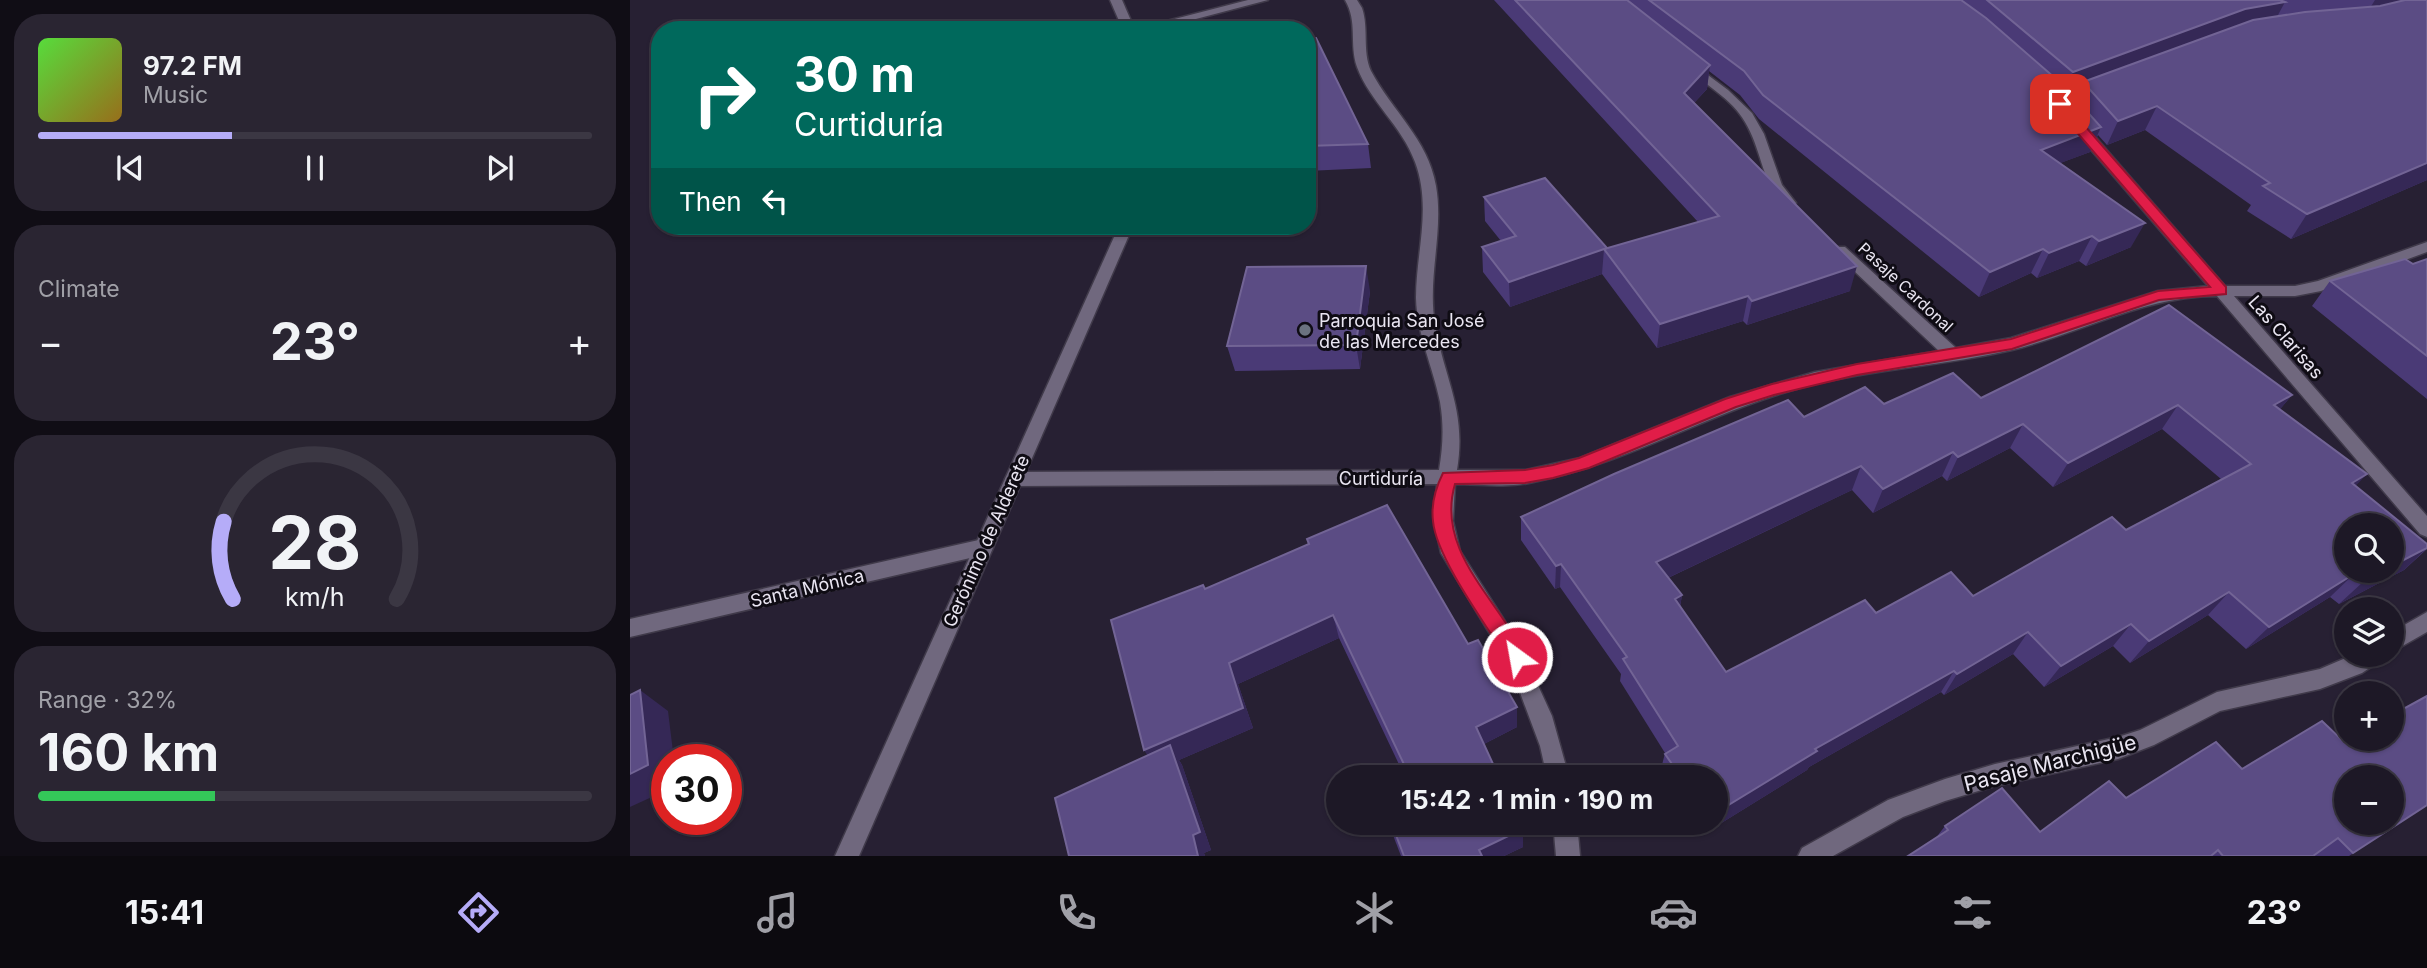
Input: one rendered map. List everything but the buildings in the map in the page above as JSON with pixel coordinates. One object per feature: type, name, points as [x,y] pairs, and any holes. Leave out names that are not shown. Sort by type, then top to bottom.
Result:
[{"type":"street","points":[[1116,0],[1125,21]]},
{"type":"street","points":[[1175,21],[1262,0]]},
{"type":"street","points":[[1352,0],[1362,25],[1360,50],[1363,66],[1416,145],[1430,189],[1425,314],[1448,396],[1451,433],[1449,478],[1443,498],[1441,520],[1445,537],[1451,553],[1517,657],[1537,703],[1556,765]]},
{"type":"street","points":[[1672,52],[1732,100],[1753,125],[1765,164],[1782,196],[1802,215]]},
{"type":"street","name":"Las Clarisas","points":[[2068,114],[2427,529]]},
{"type":"street","name":"Gerónimo de Alderete","points":[[846,856],[1122,235]]},
{"type":"street","name":"Pasaje Cardonal","points":[[1833,243],[1955,356]]},
{"type":"street","name":"Curtiduría","points":[[1014,479],[1525,477],[1583,464],[1730,403],[1772,390],[1857,370],[1955,356],[2012,344],[2158,296],[2221,290],[2295,290],[2321,286],[2427,247]]},
{"type":"street","name":"Santa Mónica","points":[[630,628],[983,547]]},
{"type":"street","points":[[2404,635],[2427,621]]},
{"type":"street","name":"Pasaje Marchigüe","points":[[1810,856],[1896,808],[1945,789],[2118,748],[2147,738],[2217,702],[2320,679],[2352,667]]},
{"type":"street","points":[[1566,835],[1568,856]]},
{"type":"place","name":"Parroquia San José de las Mercedes","points":[[1305,330]]},
{"type":"route","points":[[1517,657],[1451,553],[1441,520],[1443,498],[1449,478],[1525,477],[1553,472],[1583,464],[1730,403],[1815,378],[1955,356],[2012,344],[2158,296],[2221,290],[2060,104]]}]
